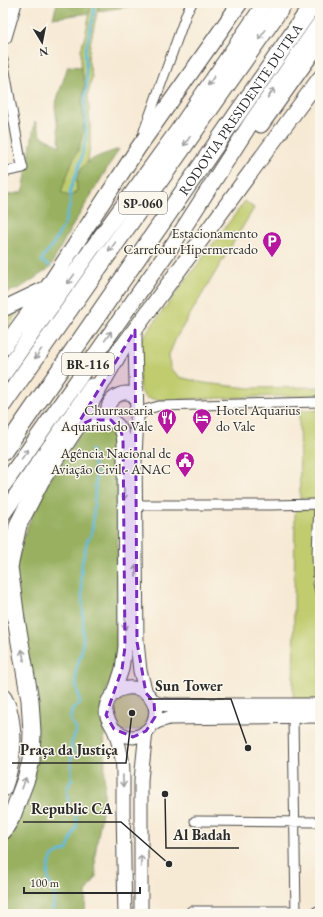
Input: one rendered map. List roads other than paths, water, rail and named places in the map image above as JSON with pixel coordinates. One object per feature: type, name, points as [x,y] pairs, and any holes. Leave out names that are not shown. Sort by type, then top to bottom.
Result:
[{"type":"highway","name":"RODOVIA PRESIDENTE DUTRA","points":[[3,404],[284,3]]},
{"type":"highway","name":"RODOVIA PRESIDENTE DUTRA","points":[[3,452],[314,3]]},
{"type":"highway","points":[[3,831],[12,816],[31,761],[32,732],[30,700],[9,567],[18,525],[41,480],[76,427],[121,349]]},
{"type":"highway","points":[[3,698],[8,708],[12,730],[10,760],[3,788]]},
{"type":"main road","points":[[3,348],[47,288],[138,148],[240,3]]},
{"type":"main road","points":[[227,58],[257,3]]},
{"type":"main road","points":[[3,375],[178,130],[265,3]]},
{"type":"main road","name":"RODOVIA PRESIDENTE DUTRA","points":[[3,486],[174,243],[251,123],[320,23]]},
{"type":"main road","points":[[174,243],[281,98],[320,42]]},
{"type":"main road","points":[[3,514],[88,391],[121,349],[320,78]]},
{"type":"main road","points":[[3,309],[47,288]]},
{"type":"street","points":[[3,37],[5,37],[15,3]]},
{"type":"street","points":[[138,148],[187,12],[192,3]]},
{"type":"street","points":[[3,60],[7,104],[23,168],[3,172]]},
{"type":"street","points":[[135,330],[137,417],[135,457],[137,642],[140,671],[156,710],[156,717],[150,728],[141,780],[141,914]]},
{"type":"street","points":[[106,419],[111,400],[115,397],[120,394],[131,394],[136,398]]},
{"type":"street","points":[[137,417],[148,409],[159,406],[320,402]]},
{"type":"street","points":[[76,427],[91,420],[111,420],[117,424],[123,439],[125,647],[122,669],[114,694]]},
{"type":"street","points":[[135,505],[319,504],[317,554],[318,583],[320,592]]},
{"type":"street","points":[[134,687],[140,689],[160,704],[320,713],[292,716],[169,718],[159,721],[150,728],[133,737],[119,734],[114,729],[106,715],[106,707],[114,694],[120,690],[134,687]]},
{"type":"street","points":[[191,911],[296,912],[292,716]]},
{"type":"street","points":[[114,729],[122,760],[125,914]]},
{"type":"street","points":[[195,821],[320,822]]},
{"type":"street","points":[[315,914],[320,910]]},
{"type":"waterway","points":[[50,266],[42,262],[43,257],[52,246],[64,225],[70,205],[70,191],[81,160],[86,136],[85,96],[87,85],[85,52],[95,3]]},
{"type":"waterway","points":[[52,914],[55,896],[48,879],[48,868],[52,857],[67,850],[77,825],[76,817],[68,804],[67,789],[72,779],[71,760],[73,753],[71,747],[76,732],[76,729],[70,720],[72,710],[80,703],[76,684],[76,669],[81,655],[83,639],[82,563],[87,541],[91,535],[93,523],[96,475],[91,450]]},
{"type":"place","name":"Estacionamento Carrefour Hipermercado","points":[[272,258]]},
{"type":"place","name":"Churrascaria Aquarius do Vale","points":[[167,435]]},
{"type":"place","name":"Hotel Aquarius do Vale","points":[[202,435]]},
{"type":"place","name":"Agência Nacional de Aviação Civil - ANAC","points":[[185,478]]},
{"type":"place","name":"Praça da Justiça","points":[[132,713]]},
{"type":"place","name":"Sun Tower","points":[[248,748]]},
{"type":"place","name":"Al Badah","points":[[165,794]]},
{"type":"place","name":"Republic CA","points":[[169,864]]}]
